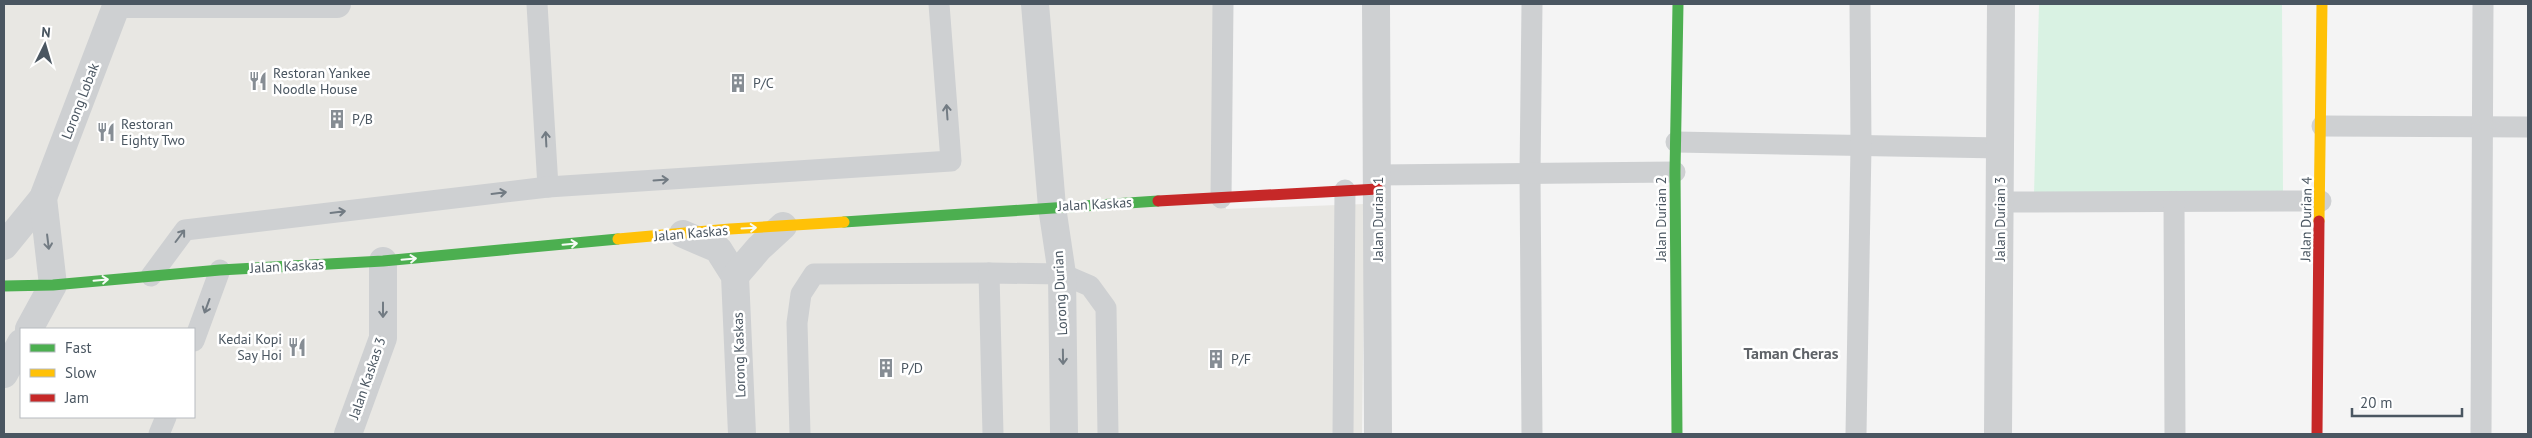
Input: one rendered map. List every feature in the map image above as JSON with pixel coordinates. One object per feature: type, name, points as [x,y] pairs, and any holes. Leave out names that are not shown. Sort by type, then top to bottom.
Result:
[{"type":"street","points":[[117,4],[330,4]]},
{"type":"street","name":"Lorong Lobak","points":[[4,246],[43,198],[117,4]]},
{"type":"street","name":"Lorong Durian","points":[[1035,4],[1052,206],[1062,274],[1064,434]]},
{"type":"street","name":"Jalan Durian 1","points":[[1376,4],[1378,434]]},
{"type":"street","name":"Jalan Durian 2","points":[[1677,434],[1675,172],[1678,4]]},
{"type":"street","name":"Jalan Durian 3","points":[[1998,434],[2001,4]]},
{"type":"street","name":"Jalan Durian 4","points":[[2317,434],[2322,4]]},
{"type":"street","name":"Jalan Kaskas","points":[[4,286],[53,285],[220,270],[383,261],[683,234],[954,216],[1052,206],[1345,190],[1378,182]]},
{"type":"street","name":"Lorong Lobak","points":[[43,198],[53,285]]},
{"type":"street","points":[[735,276],[759,248],[783,226]]},
{"type":"street","name":"Lorong Kaskas","points":[[683,234],[718,249],[735,276],[742,434]]},
{"type":"street","name":"Jalan Kaskas 3","points":[[348,434],[383,338],[383,261]]},
{"type":"street","points":[[29,328],[53,285]]},
{"type":"street","points":[[4,374],[20,344]]},
{"type":"lane","points":[[538,4],[548,187]]},
{"type":"lane","points":[[151,276],[185,230],[548,187],[950,161],[939,4]]},
{"type":"lane","points":[[1221,198],[1223,4]]},
{"type":"lane","points":[[1532,4],[1530,174],[1532,434]]},
{"type":"lane","points":[[1856,434],[1861,146],[1860,4]]},
{"type":"lane","points":[[2481,434],[2483,4]]},
{"type":"lane","points":[[2322,126],[2528,127]]},
{"type":"lane","points":[[1676,142],[2001,148]]},
{"type":"lane","points":[[1378,182],[1530,174],[1675,172]]},
{"type":"lane","points":[[1343,434],[1345,190]]},
{"type":"lane","points":[[2000,202],[2321,201]]},
{"type":"lane","points":[[2174,202],[2175,434]]},
{"type":"lane","points":[[195,338],[220,270]]},
{"type":"lane","points":[[989,273],[993,434]]},
{"type":"lane","points":[[800,434],[797,323],[801,294],[814,274],[989,273],[1062,274],[1090,286],[1106,308],[1108,434]]},
{"type":"lane","points":[[159,434],[166,418]]},
{"type":"shaded area","points":[[4,4],[1224,4],[1226,209],[1365,204],[1362,434],[4,434]]},
{"type":"green space","points":[[2039,4],[2282,4],[2283,191],[2034,194]]},
{"type":"traffic: fast","points":[[1677,434],[1675,172],[1678,4]]},
{"type":"traffic: fast","points":[[844,222],[1158,201]]},
{"type":"traffic: fast","points":[[4,286],[53,285],[220,270],[383,261],[618,239]]},
{"type":"traffic: slow","points":[[2319,221],[2322,4]]},
{"type":"traffic: slow","points":[[618,239],[730,229],[844,222]]},
{"type":"traffic: jam","points":[[1158,201],[1378,189]]},
{"type":"traffic: jam","points":[[2317,434],[2319,221]]},
{"type":"place","name":"Restoran Yankee Noodle House","points":[[258,81]]},
{"type":"place","name":"P/C","points":[[738,83]]},
{"type":"place","name":"P/B","points":[[337,119]]},
{"type":"place","name":"Restoran Eighty Two","points":[[106,132]]},
{"type":"place","name":"Kedai Kopi Say Hoi","points":[[297,347]]},
{"type":"place","name":"P/F","points":[[1216,359]]},
{"type":"place","name":"P/D","points":[[886,368]]},
{"type":"district","name":"Taman Cheras","points":[[1791,353]]}]
